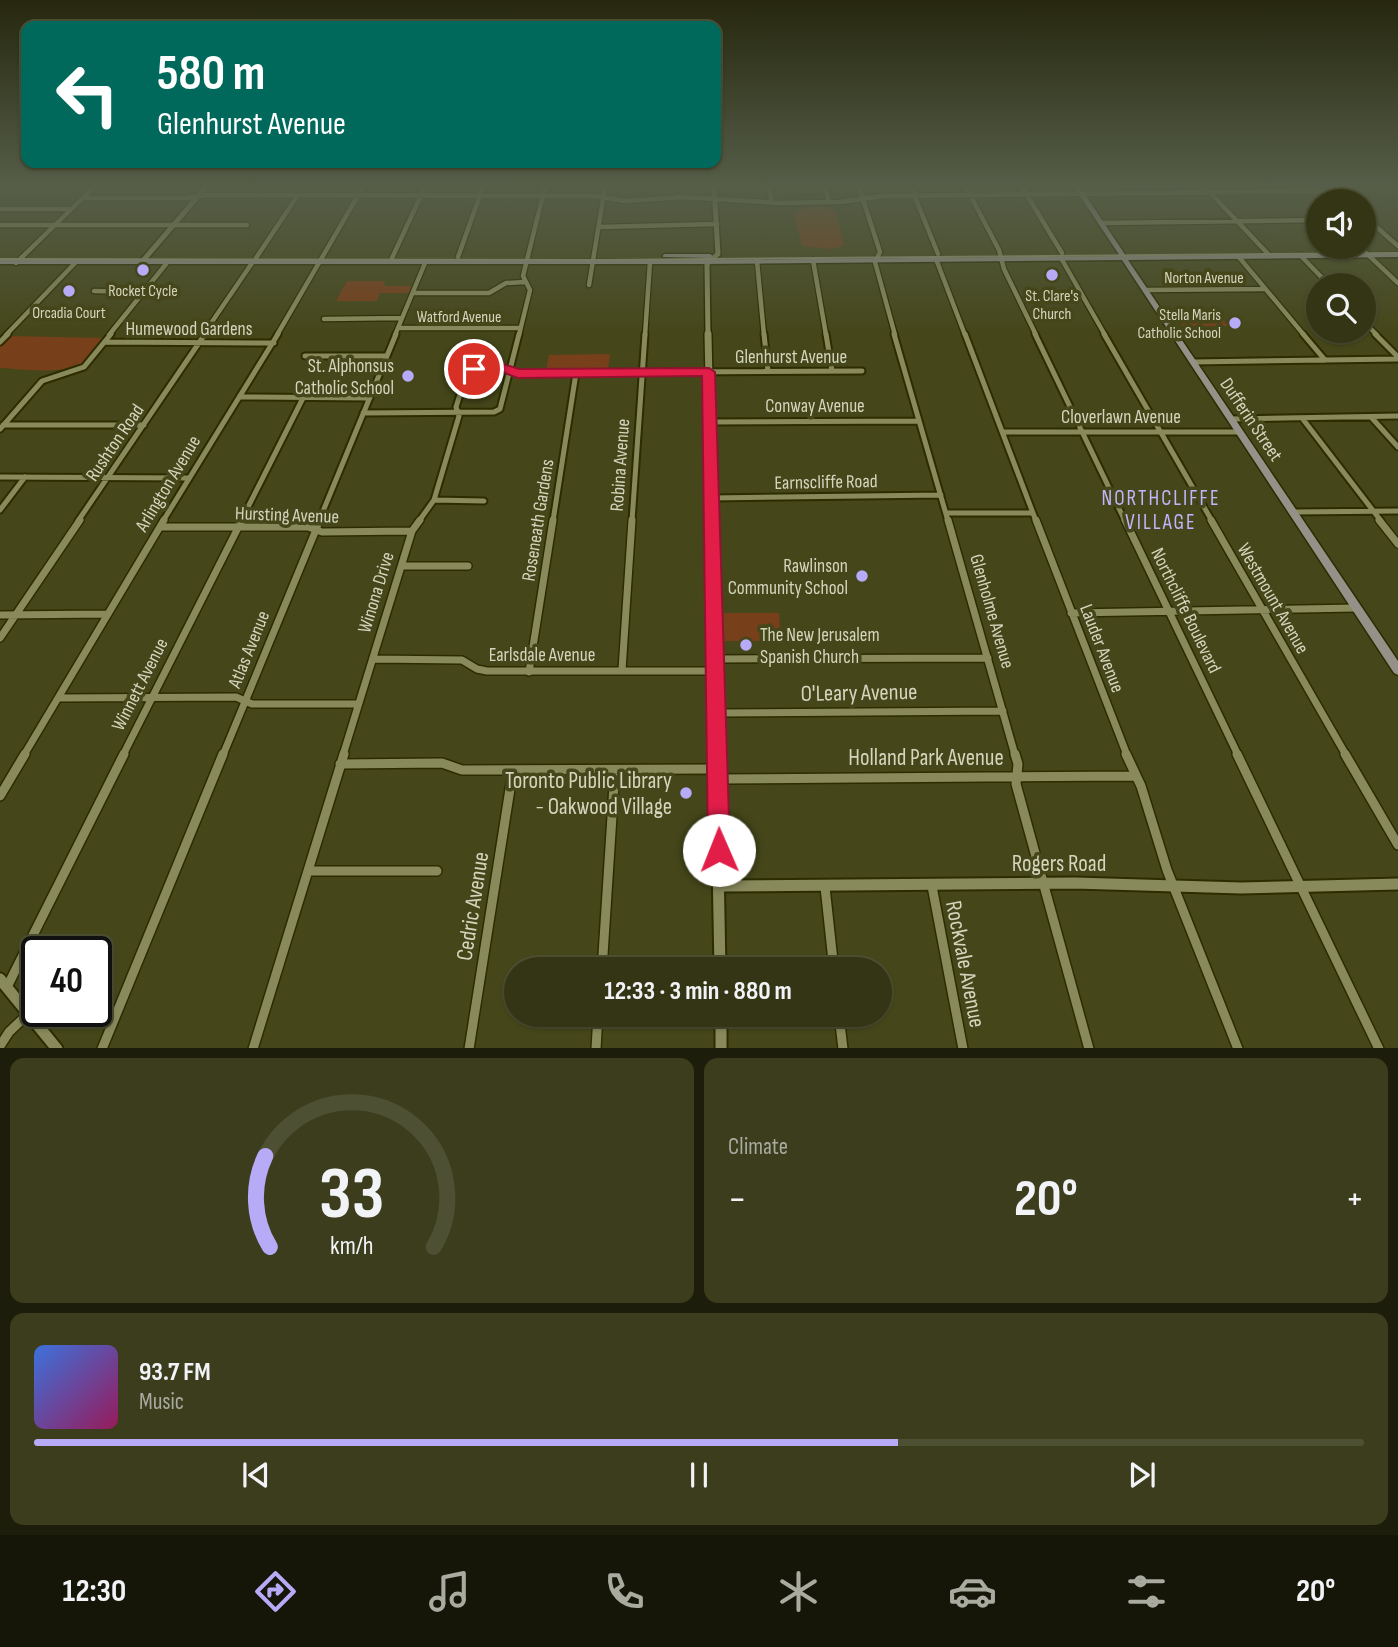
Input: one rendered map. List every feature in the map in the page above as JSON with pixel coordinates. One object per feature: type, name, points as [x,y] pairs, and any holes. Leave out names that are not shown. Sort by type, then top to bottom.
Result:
[{"type":"main road","name":"Dufferin Street","points":[[1110,236],[1398,670]]},
{"type":"main road","points":[[1376,252],[1398,250]]},
{"type":"main road","points":[[321,260],[425,263],[716,256],[1238,256],[1267,253],[1306,256]]},
{"type":"main road","points":[[1123,255],[1306,253]]},
{"type":"main road","points":[[0,256],[144,260],[458,257],[527,260]]},
{"type":"main road","points":[[594,260],[709,262],[878,257]]},
{"type":"main road","points":[[0,262],[144,260],[166,264],[254,260]]},
{"type":"street","points":[[16,262],[44,236]]},
{"type":"street","points":[[144,260],[165,236]]},
{"type":"street","name":"Rushton Road","points":[[0,638],[270,236]]},
{"type":"street","name":"Arlington Avenue","points":[[0,796],[230,409],[274,343],[335,236]]},
{"type":"street","points":[[392,258],[402,236]]},
{"type":"street","points":[[458,257],[465,236]]},
{"type":"street","points":[[363,413],[494,412],[500,409],[530,290],[523,278],[533,236]]},
{"type":"street","points":[[589,285],[598,236]]},
{"type":"street","points":[[717,236],[716,256],[709,262],[709,372],[720,957]]},
{"type":"street","name":"Glenholme Avenue","points":[[873,236],[882,292],[1019,769],[1016,784],[1089,1048]]},
{"type":"street","name":"Lauder Avenue","points":[[929,236],[1134,776],[1141,786],[1174,885],[1238,1048]]},
{"type":"street","name":"Northcliffe Boulevard","points":[[991,236],[1080,432],[1379,1048]]},
{"type":"street","name":"Westmount Avenue","points":[[1050,236],[1398,845]]},
{"type":"street","points":[[1251,236],[1267,253]]},
{"type":"street","points":[[1383,236],[1398,250]]},
{"type":"street","points":[[1238,256],[1325,360]]},
{"type":"street","points":[[1300,256],[1317,273]]},
{"type":"street","points":[[1372,259],[1398,283]]},
{"type":"street","points":[[813,260],[832,371]]},
{"type":"street","points":[[757,261],[768,371]]},
{"type":"street","name":"Robina Avenue","points":[[622,670],[650,262]]},
{"type":"street","points":[[0,342],[75,263]]},
{"type":"street","name":"Atlas Avenue","points":[[102,1048],[425,263]]},
{"type":"street","points":[[1,427],[40,383],[82,368],[166,264]]},
{"type":"street","points":[[412,293],[489,293],[503,284],[525,282]]},
{"type":"street","name":"Norton Avenue","points":[[1145,290],[1264,289]]},
{"type":"street","points":[[94,291],[144,292]]},
{"type":"street","points":[[324,319],[402,318]]},
{"type":"street","name":"Watford Avenue","points":[[398,328],[520,328]]},
{"type":"street","points":[[1376,335],[1398,358]]},
{"type":"street","name":"Humewood Gardens","points":[[105,342],[274,343]]},
{"type":"street","points":[[304,356],[386,356]]},
{"type":"street","points":[[1193,362],[1398,358]]},
{"type":"street","name":"Glenhurst Avenue","points":[[458,413],[456,407],[469,371],[484,368],[503,368],[518,373],[862,371]]},
{"type":"street","name":"Roseneath Gardens","points":[[529,671],[576,373]]},
{"type":"street","points":[[240,397],[370,398]]},
{"type":"street","name":"Winnett Avenue","points":[[3,983],[152,698],[303,398]]},
{"type":"street","name":"Winona Drive","points":[[253,1048],[412,531],[433,500],[458,413]]},
{"type":"street","points":[[1231,419],[1398,416]]},
{"type":"street","points":[[1371,417],[1398,447]]},
{"type":"street","points":[[1302,418],[1398,544]]},
{"type":"street","name":"Conway Avenue","points":[[710,422],[919,421]]},
{"type":"street","points":[[1,427],[144,425]]},
{"type":"street","name":"Cloverlawn Avenue","points":[[1003,432],[1240,432]]},
{"type":"street","points":[[0,477],[189,478]]},
{"type":"street","points":[[0,510],[25,477]]},
{"type":"street","name":"Earnscliffe Road","points":[[711,498],[941,495]]},
{"type":"street","points":[[433,500],[484,501]]},
{"type":"street","points":[[1294,512],[1398,511]]},
{"type":"street","points":[[946,513],[1033,513]]},
{"type":"street","name":"Hursting Avenue","points":[[161,527],[308,527],[322,532],[412,531]]},
{"type":"street","points":[[402,566],[468,566]]},
{"type":"street","points":[[1071,612],[1357,608]]},
{"type":"street","points":[[0,615],[108,614]]},
{"type":"street","points":[[715,659],[988,657]]},
{"type":"street","name":"Earlsdale Avenue","points":[[373,659],[462,660],[484,671],[715,671]]},
{"type":"street","points":[[60,698],[236,697],[252,704],[358,704]]},
{"type":"street","name":"O'Leary Avenue","points":[[716,713],[1003,711]]},
{"type":"street","name":"Holland Park Avenue","points":[[340,764],[442,763],[460,770],[615,770],[717,774],[1134,776]]},
{"type":"street","name":"Cedric Avenue","points":[[470,1048],[513,770]]},
{"type":"street","points":[[603,957],[615,770]]},
{"type":"street","points":[[308,871],[437,871]]},
{"type":"street","name":"Rogers Road","points":[[719,886],[1044,883],[1241,888],[1398,884]]},
{"type":"street","name":"Rockvale Avenue","points":[[932,886],[963,1048]]},
{"type":"street","points":[[825,887],[833,957]]},
{"type":"street","points":[[3,983],[21,1004]]},
{"type":"street","points":[[0,1046],[21,1021]]},
{"type":"street","points":[[40,1027],[57,1048]]},
{"type":"street","points":[[596,1048],[597,1027]]},
{"type":"street","points":[[721,1027],[721,1048]]},
{"type":"street","points":[[840,1027],[843,1048]]},
{"type":"shaded area","points":[[800,236],[842,236],[844,244],[831,249],[802,246]]},
{"type":"shaded area","points":[[347,281],[385,281],[384,286],[412,286],[409,293],[380,293],[377,301],[336,301]]},
{"type":"shaded area","points":[[1173,311],[1217,311],[1228,326],[1183,326]]},
{"type":"shaded area","points":[[9,336],[104,338],[83,363],[65,369],[43,370],[0,368],[0,346]]},
{"type":"shaded area","points":[[610,354],[608,370],[546,371],[549,355]]},
{"type":"shaded area","points":[[723,613],[779,613],[781,641],[724,641]]},
{"type":"tram line","points":[[0,259],[601,260],[1398,253]]},
{"type":"place","name":"Rocket Cycle","points":[[143,270]]},
{"type":"place","name":"St. Clare's Church","points":[[1052,275]]},
{"type":"place","name":"Orcadia Court","points":[[69,291]]},
{"type":"place","name":"Stella Maris Catholic School","points":[[1235,323]]},
{"type":"place","name":"St. Alphonsus Catholic School","points":[[408,376]]},
{"type":"place","name":"Rawlinson Community School","points":[[862,576]]},
{"type":"place","name":"The New Jerusalem Spanish Church","points":[[746,645]]},
{"type":"place","name":"Toronto Public Library - Oakwood Village","points":[[686,793]]},
{"type":"district","name":"NORTHCLIFFE VILLAGE","points":[[1161,510]]},
{"type":"route","points":[[474,369],[503,368],[515,373],[709,372],[719,850]]}]
